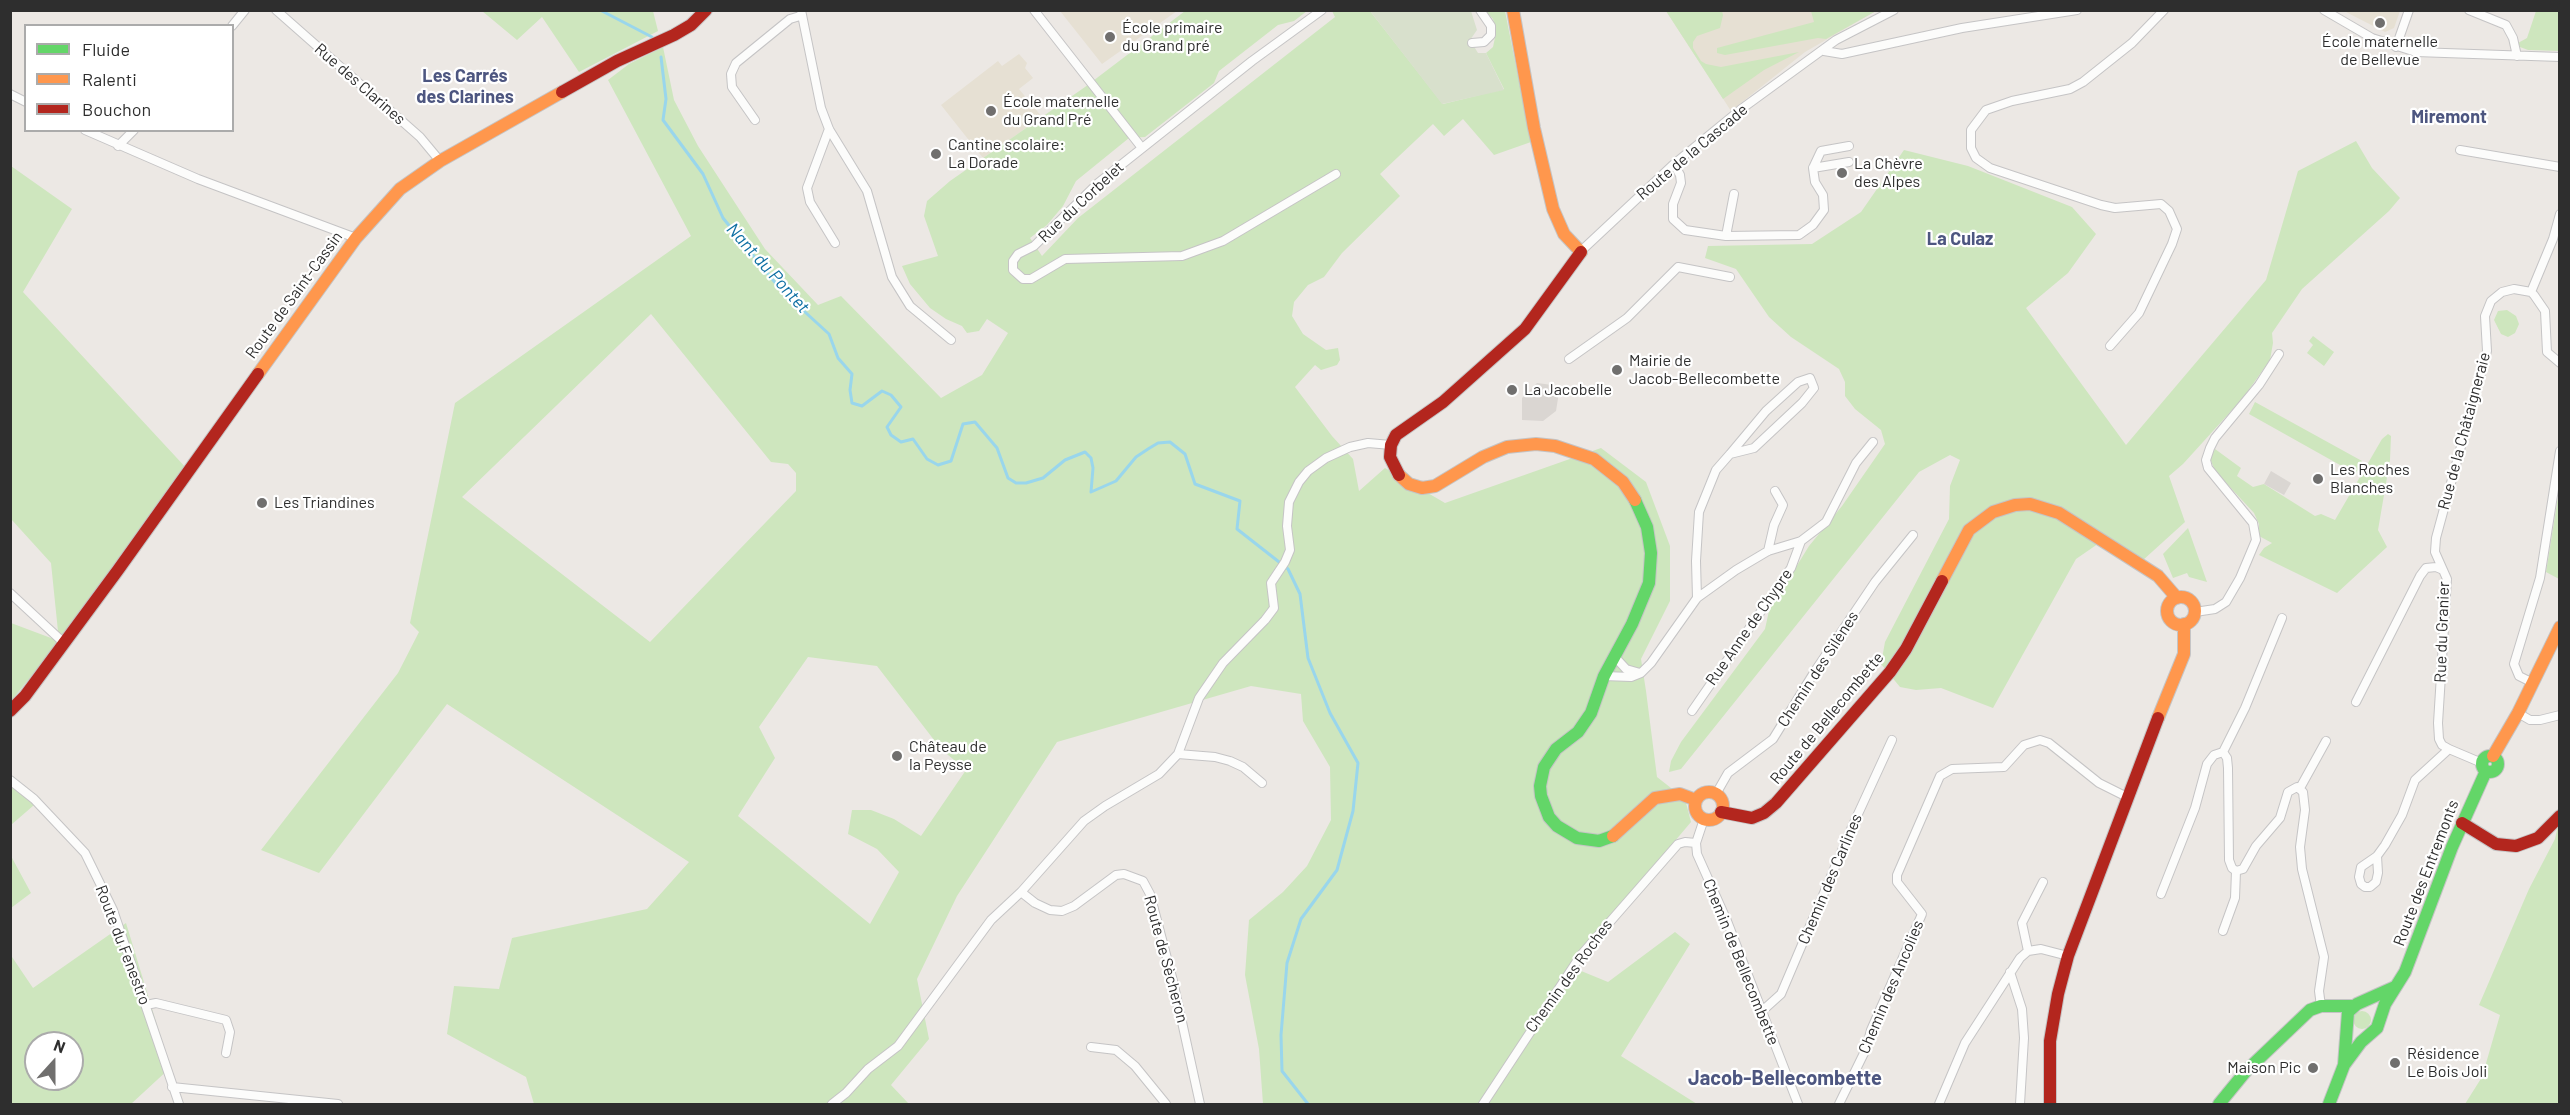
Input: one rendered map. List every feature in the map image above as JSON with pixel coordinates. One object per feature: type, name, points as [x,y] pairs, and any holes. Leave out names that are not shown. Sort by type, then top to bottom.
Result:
[{"type":"street","points":[[234,24],[246,10]]},
{"type":"street","name":"Rue des Clarines","points":[[276,10],[420,137],[440,161]]},
{"type":"street","name":"Route de Saint-Cassin","points":[[10,711],[26,696],[356,238],[400,189],[440,161],[616,61],[674,35],[691,25],[706,10]]},
{"type":"street","points":[[1034,10],[1142,148]]},
{"type":"street","name":"Rue du Corbelet","points":[[1322,10],[1142,148],[1069,209],[1034,246],[1018,254],[1013,261],[1013,270],[1023,279],[1031,279],[1065,259],[1182,256],[1223,241],[1336,174]]},
{"type":"street","points":[[1472,43],[1484,42],[1491,35],[1491,26],[1480,10]]},
{"type":"street","points":[[1513,10],[1534,128],[1553,209],[1564,234],[1581,251],[1525,329],[1443,402],[1396,435],[1391,445],[1390,457],[1400,477],[1409,484],[1422,488],[1435,486],[1482,458],[1519,444],[1568,448],[1594,459],[1616,476],[1630,491],[1644,517],[1650,537],[1651,563],[1648,583],[1642,601],[1604,676],[1586,722],[1578,732],[1556,749],[1544,767],[1541,776],[1541,796],[1549,817],[1567,834],[1599,841],[1614,836],[1655,798],[1680,794],[1696,801]]},
{"type":"street","name":"Route de la Cascade","points":[[1581,251],[1674,164],[1786,75],[1824,51],[1836,40],[1894,10]]},
{"type":"street","points":[[1824,51],[1842,54],[1962,28],[2077,10]]},
{"type":"street","points":[[2110,346],[2133,323],[2147,296],[2172,244],[2177,229],[2174,218],[2161,204],[2115,208],[2088,202],[1990,168],[1976,158],[1971,148],[1971,130],[1986,110],[2012,101],[2070,89],[2083,82],[2132,43],[2164,10]]},
{"type":"street","points":[[2324,10],[2372,38],[2396,47],[2436,55],[2559,57]]},
{"type":"street","points":[[2396,47],[2409,10]]},
{"type":"street","points":[[2469,10],[2506,25],[2513,38],[2517,56]]},
{"type":"street","points":[[755,120],[732,87],[731,74],[736,63],[800,13],[814,86],[829,129],[867,191],[887,266],[910,306],[951,340]]},
{"type":"street","points":[[10,94],[24,101]]},
{"type":"street","points":[[829,129],[807,188],[810,202],[835,243]]},
{"type":"street","points":[[89,132],[261,204],[356,238]]},
{"type":"street","points":[[118,146],[132,132]]},
{"type":"street","points":[[1674,164],[1680,175],[1681,183],[1673,204],[1673,219],[1685,230],[1726,236],[1799,235],[1813,225],[1824,210],[1823,195],[1815,182],[1813,168],[1821,151],[1850,146]]},
{"type":"street","points":[[2460,150],[2559,166]]},
{"type":"street","points":[[1813,168],[1848,162]]},
{"type":"street","points":[[1726,236],[1734,194]]},
{"type":"street","points":[[2559,214],[2553,239],[2530,292],[2542,304],[2545,311],[2547,352],[2559,363]]},
{"type":"street","points":[[1569,359],[1627,318],[1678,267],[1730,277]]},
{"type":"street","name":"Rue de la Châtaigneraie","points":[[2447,579],[2435,552],[2436,538],[2487,351],[2484,321],[2487,308],[2497,296],[2507,290],[2530,292]]},
{"type":"street","points":[[2195,612],[2215,609],[2226,602],[2240,578],[2256,540],[2253,523],[2208,468],[2206,460],[2215,438],[2259,385],[2279,354]]},
{"type":"street","points":[[1697,598],[1696,561],[1699,512],[1716,470],[1766,411],[1798,382],[1810,378],[1814,388],[1802,403],[1754,448],[1730,454]]},
{"type":"street","name":"Rue Anne de Chypre","points":[[1641,673],[1651,663],[1697,598],[1736,570],[1768,551],[1801,541],[1826,522],[1856,463],[1873,442]]},
{"type":"street","points":[[832,1104],[846,1093],[868,1069],[898,1046],[922,1017],[991,920],[1021,892],[1084,821],[1104,806],[1159,774],[1178,754],[1199,698],[1223,663],[1274,608],[1270,584],[1290,550],[1287,526],[1289,502],[1299,482],[1308,471],[1326,458],[1350,447],[1368,443],[1391,445]]},
{"type":"street","points":[[2532,683],[2519,676],[2514,664],[2540,578],[2559,451]]},
{"type":"street","name":"Rue Anne de Chypre","points":[[1768,551],[1774,525],[1783,505],[1774,491]]},
{"type":"street","name":"Route de Bellecombette","points":[[1721,812],[1752,818],[1764,813],[1776,803],[1890,672],[1906,648],[1969,530],[1993,512],[2015,505],[2030,504],[2059,513],[2158,576],[2177,598]]},
{"type":"street","name":"Chemin des Silènes","points":[[1716,795],[1728,773],[1773,739],[1815,671],[1875,582],[1913,535]]},
{"type":"street","name":"Rue Anne de Chypre","points":[[1692,711],[1791,568],[1801,541]]},
{"type":"street","name":"Rue du Granier","points":[[2356,702],[2420,576],[2426,568],[2436,567],[2443,570],[2447,579],[2438,732],[2442,745],[2449,749]]},
{"type":"street","points":[[10,593],[64,643]]},
{"type":"street","points":[[2177,598],[2190,600],[2195,612],[2192,620],[2184,624],[2176,624],[2168,615],[2168,606],[2177,598]]},
{"type":"street","points":[[2223,752],[2245,708],[2282,618]]},
{"type":"street","points":[[2050,1104],[2050,1041],[2058,994],[2068,956],[2127,797],[2184,654],[2184,624]]},
{"type":"street","name":"Route des Entremonts","points":[[2344,1065],[2367,1036],[2375,1031],[2379,1019],[2406,972],[2487,763],[2518,713],[2559,627]]},
{"type":"street","points":[[1614,656],[1626,669],[1641,673]]},
{"type":"street","points":[[1604,676],[1631,677],[1641,673]]},
{"type":"street","points":[[2518,713],[2530,720],[2559,715]]},
{"type":"street","name":"Chemin des Carlines","points":[[1761,1012],[1781,994],[1852,827],[1892,740]]},
{"type":"street","name":"Chemin des Ancolies","points":[[1839,1104],[1866,1049],[1871,1030],[1922,914],[1902,889],[1897,875],[1940,776],[1952,769],[2004,767],[2024,745],[2040,740],[2049,743],[2099,783],[2127,797]]},
{"type":"street","points":[[2300,788],[2325,741]]},
{"type":"street","points":[[2377,856],[2402,815],[2415,780],[2449,749],[2487,763]]},
{"type":"street","points":[[2223,752],[2227,758],[2228,768],[2229,860],[2236,871],[2235,898],[2223,932]]},
{"type":"street","points":[[2161,894],[2194,807],[2207,764],[2214,754],[2223,752]]},
{"type":"street","points":[[1178,754],[1215,757],[1230,761],[1243,767],[1262,783]]},
{"type":"street","name":"Route du Fenestro","points":[[10,780],[34,799],[85,853],[113,910],[179,1104]]},
{"type":"street","points":[[2236,871],[2243,868],[2256,846],[2280,818],[2288,792],[2297,787],[2300,788]]},
{"type":"street","points":[[2300,788],[2303,792],[2305,810],[2300,848],[2302,869],[2324,957],[2319,991],[2321,1006],[2358,1036],[2367,1036]]},
{"type":"street","points":[[1705,793],[1716,795],[1721,800],[1721,812],[1712,819],[1704,819],[1695,809],[1696,801],[1705,793]]},
{"type":"street","points":[[2462,823],[2496,844],[2516,846],[2538,838],[2559,816]]},
{"type":"street","points":[[1696,843],[1704,819]]},
{"type":"street","name":"Chemin de Bellecombette","points":[[1696,843],[1697,854],[1727,921],[1798,1104]]},
{"type":"street","name":"Chemin des Roches","points":[[1483,1104],[1581,955],[1678,844],[1696,843]]},
{"type":"street","name":"Route de Sècheron","points":[[1021,892],[1035,903],[1050,910],[1062,911],[1074,906],[1116,875],[1124,874],[1143,881],[1150,894],[1173,981],[1200,1104]]},
{"type":"street","points":[[2028,951],[2022,923],[2043,882]]},
{"type":"street","points":[[1939,1104],[1965,1043],[2020,958],[2028,951],[2041,949],[2068,956]]},
{"type":"street","points":[[2010,972],[2022,1009],[2024,1038],[2020,1104]]},
{"type":"street","points":[[2357,1004],[2396,987]]},
{"type":"street","points":[[146,1005],[156,1003],[226,1020],[230,1032],[226,1053]]},
{"type":"street","points":[[2219,1104],[2246,1071],[2307,1013],[2321,1006],[2366,1003],[2376,1009],[2379,1019]]},
{"type":"street","name":"Route des Entremonts","points":[[2329,1104],[2344,1065],[2346,1016],[2357,1004]]},
{"type":"street","points":[[1091,1047],[1116,1050],[1135,1066],[1166,1104]]},
{"type":"street","points":[[172,1087],[338,1104]]},
{"type":"shaded area","name":"École maternelle de Bellevue","points":[[2342,10],[2400,11],[2394,28],[2385,32]]},
{"type":"shaded area","name":"École primaire du Grand pré","points":[[1060,11],[1177,11],[1102,64]]},
{"type":"shaded area","points":[[1666,11],[1876,11],[1805,52],[1731,111]]},
{"type":"shaded area","name":"École maternelle du Grand Pré","points":[[1019,54],[1027,63],[1025,68],[1033,78],[1019,89],[1042,117],[983,158],[941,105],[998,61],[1002,66]]},
{"type":"shaded area","points":[[1537,383],[1560,386],[1556,411],[1543,421],[1522,420],[1522,398]]},
{"type":"shaded area","points":[[2271,471],[2291,483],[2284,495],[2264,484]]},
{"type":"green space","points":[[482,11],[653,11],[658,31],[579,72],[542,17],[517,40]]},
{"type":"green space","points":[[1185,11],[1307,11],[1294,21],[1278,25],[1219,71],[1214,83],[1145,137],[1129,138],[1076,181],[1063,206],[1047,225],[1030,238],[1042,256],[1078,218],[1335,17],[1332,11],[1370,11],[1443,104],[1504,89],[1486,53],[1493,47],[1496,33],[1493,19],[1485,11],[1505,11],[1531,142],[1494,155],[1463,119],[1444,136],[1433,124],[1380,174],[1400,196],[1342,253],[1324,277],[1308,285],[1294,302],[1292,316],[1303,334],[1326,350],[1338,348],[1340,360],[1337,365],[1321,370],[1315,365],[1295,387],[1332,436],[1353,459],[1359,491],[1385,468],[1445,503],[1601,448],[1646,482],[1670,546],[1670,601],[1641,659],[1657,777],[1685,799],[1691,822],[1569,966],[1608,982],[1675,932],[1690,944],[1621,1056],[1697,1104],[1263,1104],[1259,1049],[1245,975],[1249,920],[1283,892],[1307,866],[1331,820],[1330,767],[1303,721],[1301,694],[1251,686],[1057,742],[957,896],[917,979],[929,1039],[891,1085],[909,1104],[534,1104],[526,1077],[447,1034],[454,986],[499,989],[512,938],[647,909],[689,862],[447,704],[319,873],[261,850],[398,673],[419,632],[410,623],[455,403],[691,236],[608,80],[629,64],[663,47],[674,100],[698,146],[765,249],[818,305],[841,296],[941,398],[982,375],[1008,333],[987,319],[979,331],[967,333],[962,326],[930,308],[910,284],[902,266],[938,256],[924,216],[927,201],[950,181],[1085,87]],"holes":[[[651,314],[771,462],[788,464],[796,473],[796,491],[650,642],[462,497]],[[808,657],[877,666],[941,749],[966,770],[921,836],[894,819],[871,810],[852,810],[848,834],[877,849],[899,872],[870,924],[738,816],[775,758],[759,727]]]},
{"type":"green space","points":[[1370,11],[1471,11],[1477,30],[1470,40],[1478,53],[1486,53],[1504,90],[1442,104]]},
{"type":"green space","points":[[1666,11],[1722,11],[1720,28],[1697,36],[1693,42],[1693,48],[1701,61],[1706,64],[1721,67],[1799,52],[1764,70],[1723,99]]},
{"type":"green space","points":[[1811,11],[1876,11],[1826,39],[1818,38],[1725,55],[1717,53],[1717,48],[1814,22]]},
{"type":"green space","points":[[2536,11],[2559,11],[2559,51],[2528,50],[2520,47],[2518,43],[2527,38]]},
{"type":"green space","points":[[2356,141],[2372,168],[2400,198],[2389,211],[2302,289],[2272,333],[2270,360],[2243,398],[2183,464],[2169,476],[2185,522],[2142,561],[2105,539],[2076,559],[1993,708],[1941,688],[1916,690],[1900,687],[1881,664],[1885,642],[1949,519],[1950,486],[1960,460],[1950,455],[1919,472],[1681,769],[1669,772],[1671,761],[1681,742],[1765,629],[1769,611],[1809,546],[1842,506],[1885,444],[1881,430],[1855,409],[1845,396],[1845,382],[1839,369],[1791,337],[1769,317],[1736,269],[1705,258],[1708,246],[1812,244],[1861,212],[1904,150],[1968,166],[2072,207],[2096,234],[2068,273],[2026,308],[2126,445],[2266,280],[2298,171]]},
{"type":"green space","points":[[11,166],[72,209],[23,292],[188,470],[59,642],[11,701],[11,623],[59,641],[51,563],[11,519]]},
{"type":"green space","points":[[2507,310],[2516,316],[2519,324],[2515,333],[2508,337],[2501,334],[2494,320],[2498,311]]},
{"type":"green space","points":[[2313,336],[2334,352],[2324,366],[2307,353],[2313,345],[2309,341]]},
{"type":"green space","points":[[2255,402],[2362,461],[2356,474],[2249,414]]},
{"type":"green space","points":[[2388,434],[2391,436],[2390,460],[2378,530],[2387,547],[2337,593],[2259,555],[2272,543],[2259,536],[2259,524],[2254,513],[2215,471],[2210,458],[2215,449],[2241,468],[2237,476],[2253,487],[2264,484],[2315,516],[2321,514],[2335,520],[2382,439]]},
{"type":"green space","points":[[2559,491],[2560,579],[2546,572]]},
{"type":"green space","points":[[2188,528],[2207,582],[2189,577],[2187,573],[2173,578],[2163,554]]},
{"type":"green space","points":[[10,774],[41,799],[11,825],[10,825]]},
{"type":"green space","points":[[2559,821],[2559,1104],[2465,1104],[2482,1077],[2500,1015],[2479,1005],[2529,889],[2555,839]]},
{"type":"green space","points":[[11,856],[31,893],[10,908]]},
{"type":"green space","points":[[126,923],[170,1068],[131,1104],[11,1104],[10,954],[33,988]]},
{"type":"green space","points":[[2362,1011],[2368,1014],[2371,1020],[2368,1026],[2362,1029],[2356,1026],[2353,1020],[2356,1014]]},
{"type":"waterway","points":[[600,10],[652,37]]},
{"type":"waterway","name":"Nant du Pontet","points":[[661,57],[666,99],[663,120],[703,174],[723,218],[782,291],[829,334],[838,358],[852,374],[850,390],[852,403],[862,406],[882,391],[891,395],[901,407],[887,427],[891,435],[901,442],[913,439],[927,459],[938,465],[951,461],[963,424],[975,422],[997,448],[1008,478],[1016,483],[1026,483],[1043,478],[1065,460],[1085,452],[1091,458],[1093,468],[1091,492],[1116,481],[1136,457],[1148,449],[1158,443],[1170,442],[1185,454],[1195,484],[1240,501],[1237,529],[1288,569],[1300,594],[1308,658],[1330,713],[1358,763],[1353,811],[1337,870],[1301,919],[1287,963],[1281,1035],[1282,1071],[1308,1104]]},
{"type":"traffic: fast","points":[[1613,836],[1599,841],[1577,838],[1557,826],[1549,817],[1541,796],[1540,786],[1544,767],[1556,749],[1578,732],[1591,713],[1604,676],[1632,624],[1649,583],[1651,553],[1647,527],[1635,500]]},
{"type":"traffic: fast","points":[[2490,756],[2496,758],[2498,764],[2496,770],[2490,772],[2484,770],[2482,764],[2484,758],[2490,756]]},
{"type":"traffic: fast","points":[[2344,1065],[2361,1042],[2377,1028],[2385,1004],[2405,972],[2452,847],[2486,771]]},
{"type":"traffic: fast","points":[[2329,1104],[2344,1065],[2348,1012],[2357,1004],[2395,987]]},
{"type":"traffic: fast","points":[[2219,1104],[2246,1071],[2310,1010],[2321,1006],[2353,1006]]},
{"type":"traffic: slow","points":[[1513,10],[1534,128],[1553,209],[1564,234],[1581,252]]},
{"type":"traffic: slow","points":[[258,374],[356,238],[400,189],[440,161],[562,92]]},
{"type":"traffic: slow","points":[[1399,475],[1409,484],[1422,488],[1435,486],[1483,457],[1507,447],[1536,444],[1555,446],[1594,459],[1623,482],[1635,500]]},
{"type":"traffic: slow","points":[[1942,581],[1969,530],[1993,512],[2015,505],[2030,504],[2059,513],[2158,576],[2177,598]]},
{"type":"traffic: slow","points":[[2181,597],[2191,601],[2195,611],[2191,621],[2181,625],[2171,621],[2167,611],[2171,601],[2181,597]]},
{"type":"traffic: slow","points":[[2158,718],[2184,654],[2184,624]]},
{"type":"traffic: slow","points":[[2493,756],[2518,713],[2560,627]]},
{"type":"traffic: slow","points":[[1709,792],[1719,796],[1723,806],[1719,816],[1709,820],[1699,816],[1695,806],[1699,796],[1709,792]]},
{"type":"traffic: slow","points":[[1613,836],[1655,798],[1680,794],[1696,800]]},
{"type":"traffic: jam","points":[[562,92],[617,61],[674,35],[691,25],[706,10]]},
{"type":"traffic: jam","points":[[1399,475],[1390,457],[1391,445],[1396,435],[1443,402],[1525,329],[1581,252]]},
{"type":"traffic: jam","points":[[10,711],[25,696],[118,570],[258,374]]},
{"type":"traffic: jam","points":[[1721,812],[1752,818],[1764,813],[1776,803],[1890,672],[1906,649],[1942,581]]},
{"type":"traffic: jam","points":[[2050,1104],[2050,1041],[2058,994],[2068,956],[2158,718]]},
{"type":"traffic: jam","points":[[2462,823],[2496,844],[2516,846],[2538,838],[2560,816]]},
{"type":"place","name":"École maternelle de Bellevue","points":[[2380,23]]},
{"type":"place","name":"École primaire du Grand pré","points":[[1110,37]]},
{"type":"place","name":"École maternelle du Grand Pré","points":[[991,111]]},
{"type":"place","name":"Cantine scolaire: La Dorade","points":[[936,154]]},
{"type":"place","name":"La Chèvre des Alpes","points":[[1842,173]]},
{"type":"place","name":"Mairie de Jacob-Bellecombette","points":[[1617,370]]},
{"type":"place","name":"La Jacobelle","points":[[1512,390]]},
{"type":"place","name":"Les Roches Blanches","points":[[2318,479]]},
{"type":"place","name":"Les Triandines","points":[[262,503]]},
{"type":"place","name":"Château de la Peysse","points":[[897,756]]},
{"type":"place","name":"Résidence Le Bois Joli","points":[[2395,1063]]},
{"type":"place","name":"Maison Pic","points":[[2313,1068]]},
{"type":"district","name":"Les Carrés des Clarines","points":[[465,86]]},
{"type":"district","name":"Miremont","points":[[2449,117]]},
{"type":"district","name":"La Culaz","points":[[1960,239]]},
{"type":"district","name":"Jacob-Bellecombette","points":[[1785,1078]]}]
